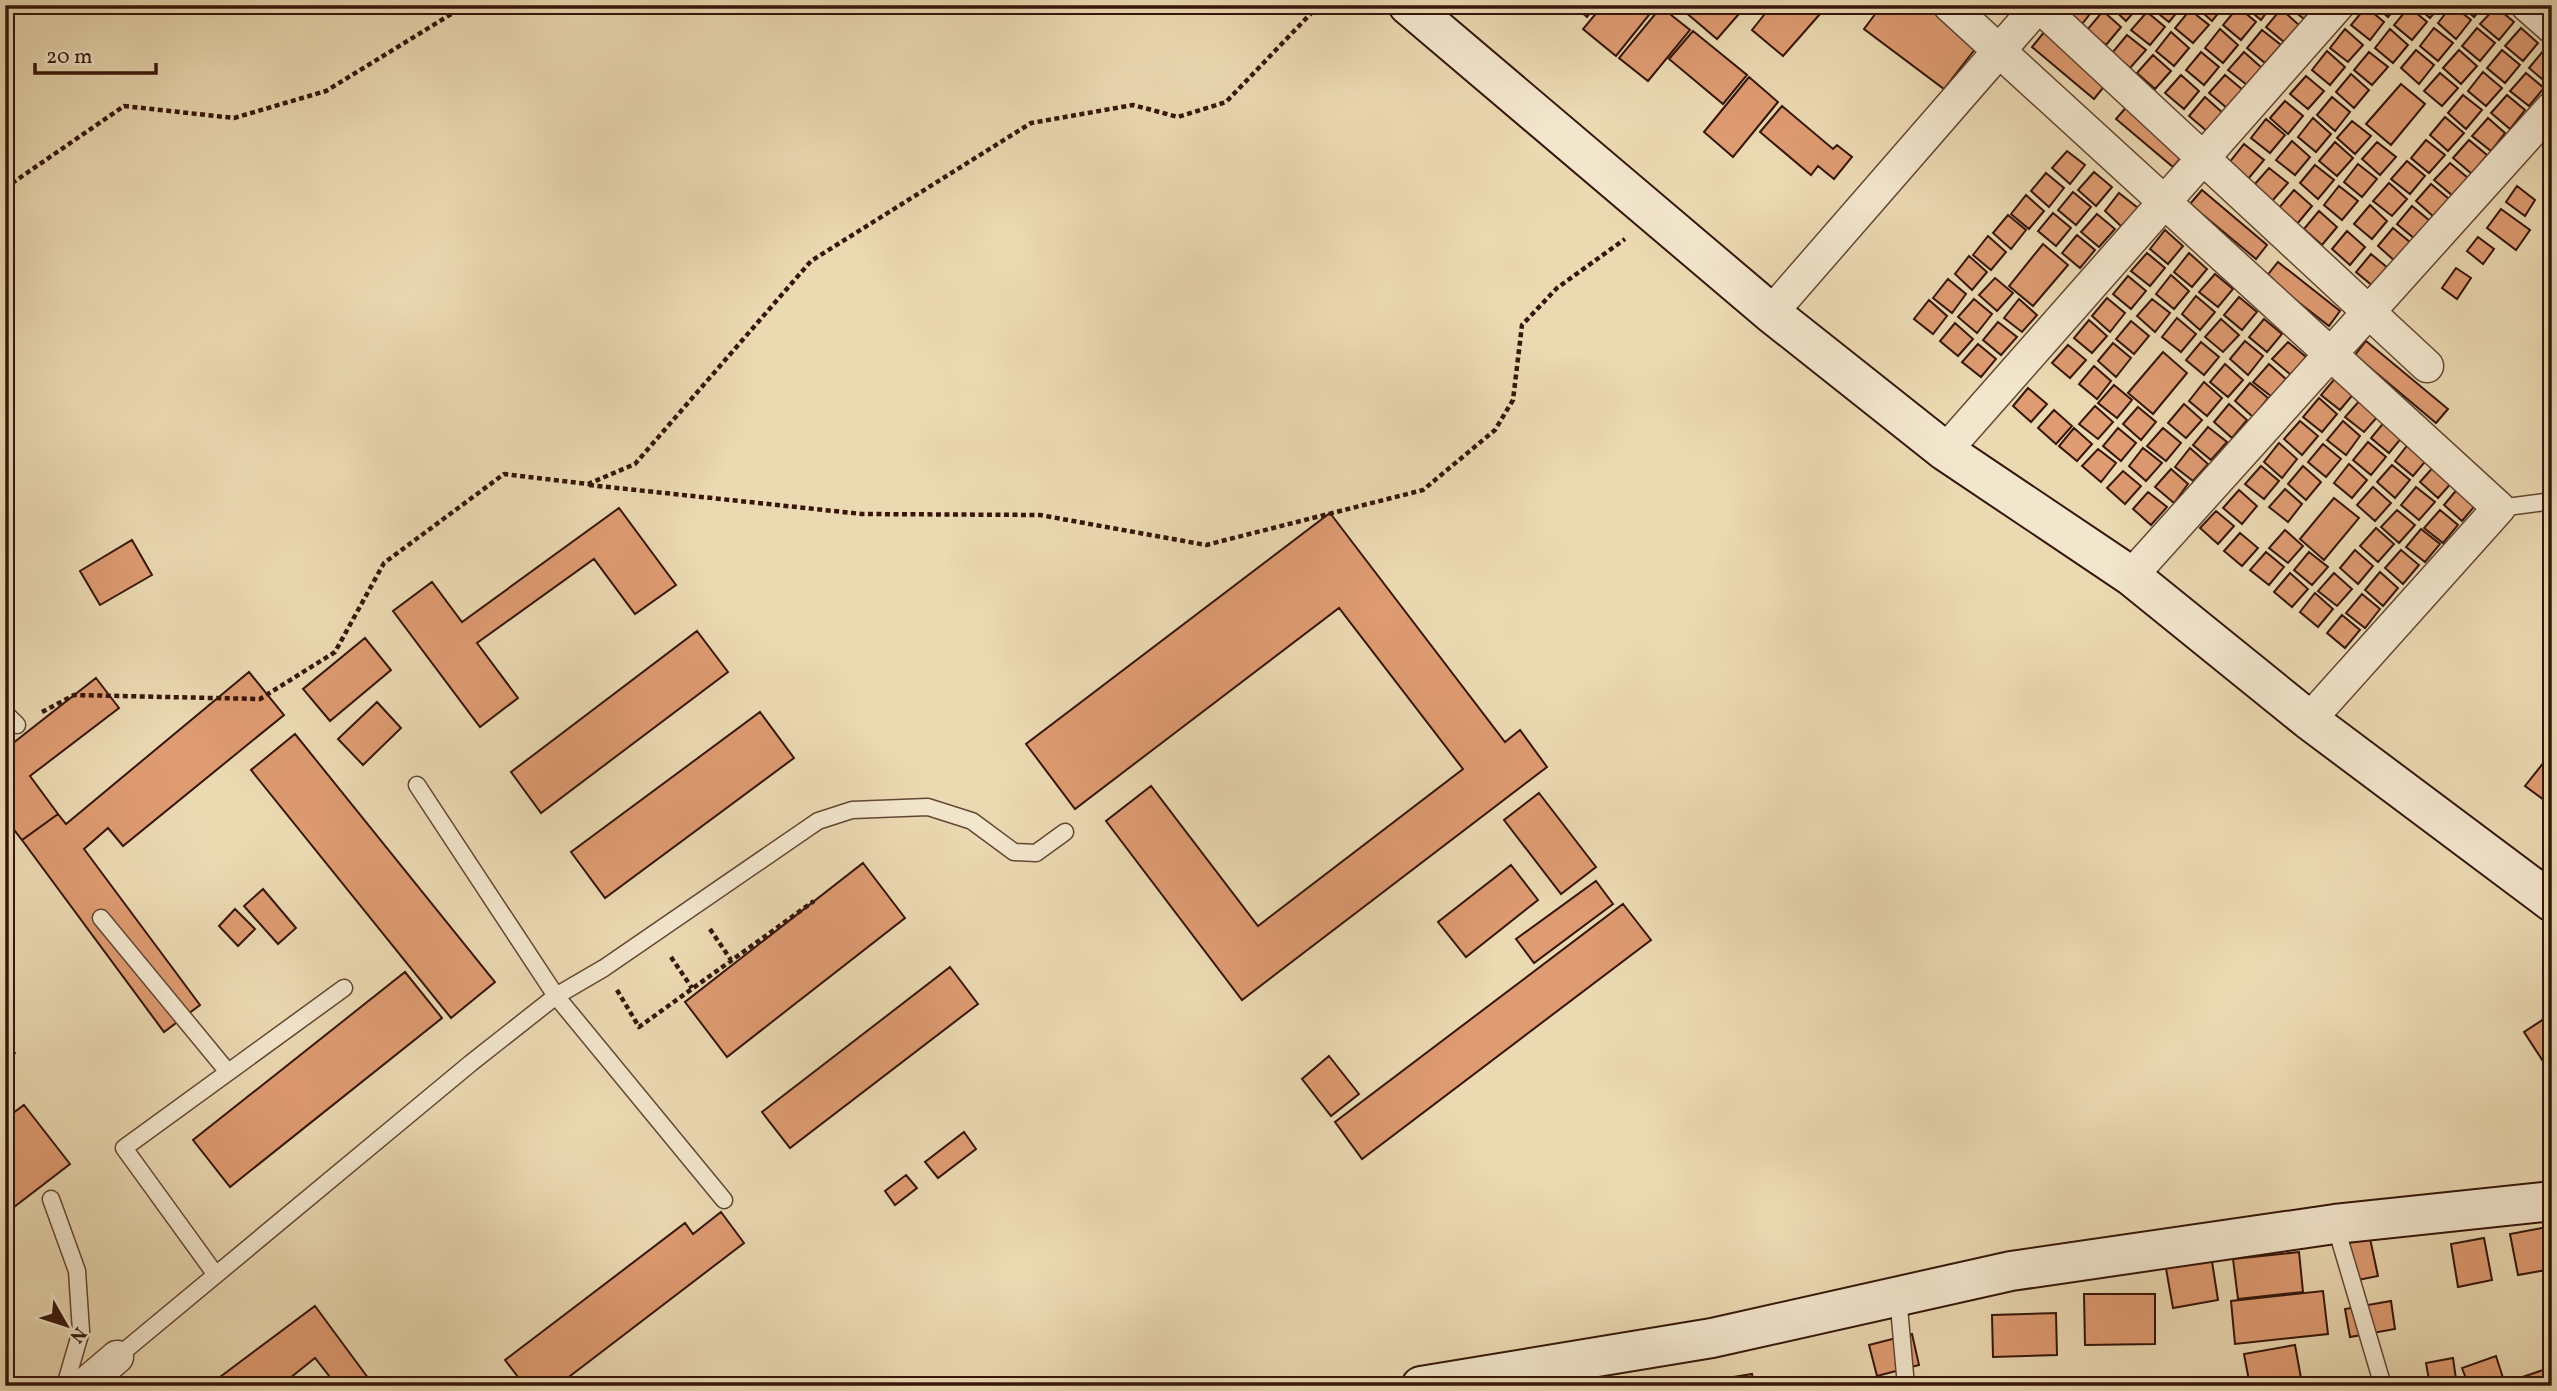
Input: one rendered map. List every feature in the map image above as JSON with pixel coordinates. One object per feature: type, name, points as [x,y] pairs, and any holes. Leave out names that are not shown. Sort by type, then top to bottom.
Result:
[{"type":"street","points":[[1408,5],[1771,313],[1945,451],[2131,576],[2309,720],[2552,902]]},
{"type":"street","points":[[1949,5],[2499,508],[2309,720]]},
{"type":"street","points":[[1771,313],[2039,5],[2427,366]]},
{"type":"street","points":[[1945,451],[2338,5]]},
{"type":"street","points":[[2527,5],[2552,27]]},
{"type":"street","points":[[2131,576],[2552,108]]},
{"type":"street","points":[[1421,1386],[1712,1338],[2011,1271],[2336,1224],[2552,1201]]},
{"type":"street","points":[[83,1386],[117,1357]]},
{"type":"lane","points":[[2499,508],[2552,501]]},
{"type":"lane","points":[[417,785],[556,996],[724,1200]]},
{"type":"lane","points":[[117,1357],[471,1063],[556,996],[604,968],[818,821],[852,810],[928,807],[972,821],[1014,852],[1036,853],[1065,832]]},
{"type":"lane","points":[[101,918],[228,1072]]},
{"type":"lane","points":[[216,1275],[124,1148],[344,988]]},
{"type":"lane","points":[[51,1199],[77,1271],[81,1331],[65,1386]]},
{"type":"lane","points":[[2336,1224],[2383,1386]]},
{"type":"lane","points":[[1898,1296],[1906,1386]]},
{"type":"path","points":[[5,188],[124,106],[234,118],[326,91],[466,5]]},
{"type":"path","points":[[588,485],[635,464],[811,261],[1031,123],[1133,105],[1178,117],[1226,102],[1319,5]]},
{"type":"path","points":[[11,719],[75,695],[260,699],[335,652],[384,563],[504,474],[862,514],[1040,514],[1206,545],[1423,490],[1495,430],[1513,400],[1522,325],[1557,288],[1656,216]]},
{"type":"path","points":[[604,968],[639,1027],[814,901]]},
{"type":"path","points":[[694,905],[731,960]]},
{"type":"path","points":[[655,933],[692,988]]},
{"type":"building","points":[[1573,5],[1596,5],[1587,17]]},
{"type":"building","points":[[1603,5],[1657,5],[1616,56],[1583,29]]},
{"type":"building","points":[[1677,5],[1743,5],[1745,7],[1717,39]]},
{"type":"building","points":[[1772,5],[1809,5],[1820,14],[1783,56],[1752,30]]},
{"type":"building","points":[[1882,5],[1927,5],[1979,44],[1944,89],[1864,29]]},
{"type":"building","points":[[2097,5],[2082,24],[2062,7]]},
{"type":"building","points":[[2109,5],[2140,5],[2126,21]]},
{"type":"building","points":[[2183,5],[2169,22],[2150,7]]},
{"type":"building","points":[[2194,5],[2225,5],[2212,21]]},
{"type":"building","points":[[2243,5],[2272,5],[2261,20]]},
{"type":"building","points":[[2286,5],[2316,5],[2304,19]]},
{"type":"building","points":[[2374,5],[2398,5],[2388,17]]},
{"type":"building","points":[[2415,5],[2441,5],[2430,18]]},
{"type":"building","points":[[2452,5],[2471,20],[2456,39],[2438,23]]},
{"type":"building","points":[[2460,5],[2485,5],[2474,17]]},
{"type":"building","points":[[1661,7],[1690,30],[1648,81],[1619,58]]},
{"type":"building","points":[[2238,7],[2256,22],[2241,40],[2223,25]]},
{"type":"building","points":[[2366,7],[2384,22],[2370,40],[2351,25]]},
{"type":"building","points":[[2409,7],[2427,22],[2412,40],[2394,25]]},
{"type":"building","points":[[2496,7],[2514,22],[2499,40],[2480,24]]},
{"type":"building","points":[[2281,9],[2299,25],[2284,42],[2266,27]]},
{"type":"building","points":[[2190,10],[2209,25],[2193,43],[2175,28]]},
{"type":"building","points":[[2103,11],[2121,27],[2106,45],[2087,30]]},
{"type":"building","points":[[2147,12],[2165,27],[2150,45],[2131,30]]},
{"type":"building","points":[[2434,28],[2453,43],[2438,61],[2420,46]]},
{"type":"building","points":[[2477,28],[2495,43],[2480,61],[2462,46]]},
{"type":"building","points":[[2521,28],[2538,43],[2523,61],[2505,46]]},
{"type":"building","points":[[2220,29],[2238,45],[2223,63],[2205,48]]},
{"type":"building","points":[[2345,29],[2363,45],[2348,62],[2330,48]]},
{"type":"building","points":[[2390,29],[2408,45],[2393,63],[2375,48]]},
{"type":"building","points":[[2262,30],[2281,45],[2265,63],[2247,48]]},
{"type":"building","points":[[1693,31],[1747,75],[1723,104],[1669,59]]},
{"type":"building","points":[[2045,31],[2107,83],[2094,99],[2032,47]]},
{"type":"building","points":[[2171,32],[2189,48],[2174,66],[2156,51]]},
{"type":"building","points":[[2127,35],[2146,50],[2130,68],[2112,53]]},
{"type":"building","points":[[2416,50],[2434,65],[2419,84],[2401,68]]},
{"type":"building","points":[[2459,50],[2477,66],[2461,84],[2443,68]]},
{"type":"building","points":[[2502,50],[2520,65],[2505,83],[2487,68]]},
{"type":"building","points":[[2544,50],[2552,57],[2552,79],[2548,84],[2529,68]]},
{"type":"building","points":[[2327,51],[2345,67],[2330,85],[2312,70]]},
{"type":"building","points":[[2201,52],[2219,67],[2204,85],[2186,70]]},
{"type":"building","points":[[2244,52],[2262,68],[2247,85],[2228,70]]},
{"type":"building","points":[[2369,52],[2388,67],[2372,85],[2354,70]]},
{"type":"building","points":[[2153,55],[2171,71],[2155,89],[2137,73]]},
{"type":"building","points":[[2483,72],[2502,88],[2486,106],[2468,91]]},
{"type":"building","points":[[2440,73],[2458,88],[2442,106],[2424,91]]},
{"type":"building","points":[[2526,73],[2544,88],[2529,106],[2510,91]]},
{"type":"building","points":[[2351,74],[2369,90],[2354,108],[2336,92]]},
{"type":"building","points":[[2181,75],[2199,91],[2184,109],[2165,93]]},
{"type":"building","points":[[2225,75],[2243,90],[2227,108],[2209,93]]},
{"type":"building","points":[[2306,76],[2324,91],[2308,109],[2290,94]]},
{"type":"building","points":[[1749,77],[1778,102],[1733,157],[1704,132]]},
{"type":"building","points":[[2401,84],[2425,104],[2391,145],[2366,124]]},
{"type":"building","points":[[2463,95],[2482,110],[2466,129],[2448,113]]},
{"type":"building","points":[[2507,95],[2525,110],[2510,129],[2491,113]]},
{"type":"building","points":[[2205,97],[2223,113],[2208,132],[2189,116]]},
{"type":"building","points":[[2332,97],[2350,112],[2335,131],[2317,115]]},
{"type":"building","points":[[2285,101],[2303,116],[2288,134],[2270,118]]},
{"type":"building","points":[[2129,104],[2186,152],[2173,167],[2116,119]]},
{"type":"building","points":[[1782,106],[1833,149],[1837,145],[1852,157],[1834,179],[1818,166],[1811,175],[1760,132]]},
{"type":"building","points":[[2445,117],[2464,133],[2448,151],[2430,135]]},
{"type":"building","points":[[2313,118],[2331,134],[2316,152],[2298,137]]},
{"type":"building","points":[[2488,118],[2505,133],[2491,151],[2472,136]]},
{"type":"building","points":[[2266,119],[2285,135],[2270,153],[2251,138]]},
{"type":"building","points":[[2352,121],[2371,136],[2355,154],[2337,138]]},
{"type":"building","points":[[2426,140],[2445,155],[2429,173],[2411,158]]},
{"type":"building","points":[[2469,140],[2487,155],[2472,174],[2453,158]]},
{"type":"building","points":[[2292,141],[2310,157],[2295,175],[2276,160]]},
{"type":"building","points":[[2335,142],[2353,158],[2337,176],[2319,161]]},
{"type":"building","points":[[2377,142],[2396,157],[2380,175],[2362,159]]},
{"type":"building","points":[[2244,144],[2264,160],[2248,179],[2229,163]]},
{"type":"building","points":[[2067,151],[2085,165],[2070,184],[2052,168]]},
{"type":"building","points":[[2407,161],[2425,176],[2410,194],[2391,179]]},
{"type":"building","points":[[2450,163],[2468,178],[2453,196],[2434,180]]},
{"type":"building","points":[[2358,164],[2377,179],[2362,197],[2344,182]]},
{"type":"building","points":[[2315,165],[2334,180],[2318,199],[2300,183]]},
{"type":"building","points":[[2269,168],[2288,183],[2272,201],[2254,185]]},
{"type":"building","points":[[2094,172],[2112,187],[2096,206],[2078,190]]},
{"type":"building","points":[[2046,173],[2064,188],[2049,207],[2031,191]]},
{"type":"building","points":[[2389,183],[2407,199],[2392,216],[2373,201]]},
{"type":"building","points":[[2431,184],[2449,199],[2434,217],[2416,201]]},
{"type":"building","points":[[2339,186],[2358,201],[2342,220],[2324,205]]},
{"type":"building","points":[[2517,186],[2535,200],[2525,216],[2506,202]]},
{"type":"building","points":[[2202,190],[2267,245],[2256,259],[2190,204]]},
{"type":"building","points":[[2294,190],[2312,206],[2297,224],[2278,209]]},
{"type":"building","points":[[2073,192],[2091,207],[2076,225],[2058,210]]},
{"type":"building","points":[[2119,193],[2138,208],[2122,227],[2105,211]]},
{"type":"building","points":[[2026,195],[2044,211],[2029,229],[2011,214]]},
{"type":"building","points":[[2370,205],[2387,221],[2372,239],[2354,224]]},
{"type":"building","points":[[2412,206],[2430,221],[2415,239],[2397,224]]},
{"type":"building","points":[[2501,209],[2530,230],[2516,250],[2487,228]]},
{"type":"building","points":[[2319,211],[2337,227],[2322,245],[2304,229]]},
{"type":"building","points":[[2053,213],[2071,228],[2056,246],[2038,231]]},
{"type":"building","points":[[2097,214],[2115,229],[2099,247],[2081,232]]},
{"type":"building","points":[[2008,215],[2026,230],[2011,249],[1993,233]]},
{"type":"building","points":[[2393,228],[2411,243],[2396,262],[2378,246]]},
{"type":"building","points":[[2165,230],[2183,246],[2168,264],[2150,249]]},
{"type":"building","points":[[2347,231],[2365,247],[2350,265],[2332,249]]},
{"type":"building","points":[[2077,235],[2095,250],[2080,268],[2062,253]]},
{"type":"building","points":[[1988,236],[2006,252],[1991,270],[1973,255]]},
{"type":"building","points":[[2478,237],[2494,249],[2483,264],[2467,251]]},
{"type":"building","points":[[2043,244],[2068,265],[2033,306],[2009,286]]},
{"type":"building","points":[[2147,253],[2165,268],[2150,286],[2131,271]]},
{"type":"building","points":[[2189,253],[2207,269],[2192,287],[2174,272]]},
{"type":"building","points":[[2371,254],[2389,269],[2374,287],[2356,272]]},
{"type":"building","points":[[1969,256],[1987,272],[1972,290],[1955,274]]},
{"type":"building","points":[[2278,262],[2340,311],[2329,326],[2266,277]]},
{"type":"building","points":[[2456,268],[2471,278],[2457,299],[2442,288]]},
{"type":"building","points":[[2215,274],[2233,289],[2218,307],[2199,292]]},
{"type":"building","points":[[2171,275],[2189,291],[2174,309],[2156,294]]},
{"type":"building","points":[[2128,276],[2146,291],[2131,309],[2113,294]]},
{"type":"building","points":[[1995,278],[2013,293],[1997,311],[1979,295]]},
{"type":"building","points":[[1948,279],[1966,294],[1952,313],[1933,298]]},
{"type":"building","points":[[2196,296],[2215,312],[2200,330],[2182,314]]},
{"type":"building","points":[[2239,297],[2257,312],[2242,330],[2224,315]]},
{"type":"building","points":[[2107,298],[2125,313],[2110,332],[2092,316]]},
{"type":"building","points":[[1974,299],[1992,314],[1977,333],[1958,317]]},
{"type":"building","points":[[2019,299],[2037,315],[2022,332],[2004,318]]},
{"type":"building","points":[[2152,299],[2170,313],[2155,332],[2137,316]]},
{"type":"building","points":[[1929,300],[1947,316],[1933,334],[1914,319]]},
{"type":"building","points":[[2177,318],[2196,334],[2181,352],[2162,337]]},
{"type":"building","points":[[2221,319],[2239,335],[2223,352],[2205,337]]},
{"type":"building","points":[[2264,319],[2282,334],[2267,352],[2249,337]]},
{"type":"building","points":[[2089,320],[2107,336],[2092,353],[2074,338]]},
{"type":"building","points":[[2131,321],[2149,336],[2134,354],[2116,339]]},
{"type":"building","points":[[1998,322],[2017,337],[2001,355],[1983,340]]},
{"type":"building","points":[[1955,323],[1973,339],[1958,356],[1940,341]]},
{"type":"building","points":[[2245,341],[2263,356],[2248,375],[2230,359]]},
{"type":"building","points":[[2366,341],[2448,409],[2436,423],[2355,355]]},
{"type":"building","points":[[2201,342],[2219,357],[2204,375],[2186,360]]},
{"type":"building","points":[[2288,342],[2306,357],[2291,375],[2272,359]]},
{"type":"building","points":[[2113,343],[2131,358],[2116,377],[2098,361]]},
{"type":"building","points":[[1978,344],[1996,359],[1981,377],[1962,362]]},
{"type":"building","points":[[2068,345],[2086,360],[2070,378],[2052,363]]},
{"type":"building","points":[[2163,352],[2187,373],[2153,414],[2128,393]]},
{"type":"building","points":[[2225,364],[2243,380],[2228,397],[2210,382]]},
{"type":"building","points":[[2269,364],[2287,380],[2272,397],[2253,382]]},
{"type":"building","points":[[2094,366],[2111,381],[2097,399],[2079,384]]},
{"type":"building","points":[[2337,376],[2355,392],[2340,410],[2321,395]]},
{"type":"building","points":[[2204,382],[2222,398],[2207,416],[2189,401]]},
{"type":"building","points":[[2250,383],[2268,398],[2253,417],[2235,401]]},
{"type":"building","points":[[2114,385],[2132,400],[2117,418],[2098,403]]},
{"type":"building","points":[[2028,388],[2047,404],[2031,422],[2013,406]]},
{"type":"building","points":[[2319,398],[2337,414],[2322,432],[2303,417]]},
{"type":"building","points":[[2361,399],[2379,415],[2364,432],[2345,417]]},
{"type":"building","points":[[2184,404],[2202,420],[2186,438],[2168,423]]},
{"type":"building","points":[[2229,404],[2247,420],[2232,438],[2214,422]]},
{"type":"building","points":[[2095,406],[2113,422],[2098,439],[2079,424]]},
{"type":"building","points":[[2138,407],[2156,422],[2141,440],[2123,424]]},
{"type":"building","points":[[2054,410],[2072,426],[2056,444],[2038,428]]},
{"type":"building","points":[[2386,420],[2404,435],[2389,453],[2371,438]]},
{"type":"building","points":[[2300,421],[2318,436],[2302,455],[2284,439]]},
{"type":"building","points":[[2343,421],[2360,436],[2346,455],[2327,440]]},
{"type":"building","points":[[2208,427],[2227,442],[2211,460],[2193,445]]},
{"type":"building","points":[[2074,428],[2092,444],[2077,461],[2059,446]]},
{"type":"building","points":[[2118,428],[2136,443],[2121,461],[2103,446]]},
{"type":"building","points":[[2163,428],[2181,443],[2166,461],[2147,446]]},
{"type":"building","points":[[2368,442],[2386,457],[2371,475],[2353,460]]},
{"type":"building","points":[[2410,442],[2429,457],[2413,476],[2395,461]]},
{"type":"building","points":[[2279,443],[2297,459],[2282,478],[2264,462]]},
{"type":"building","points":[[2323,444],[2341,459],[2326,477],[2308,462]]},
{"type":"building","points":[[2143,448],[2162,463],[2146,481],[2129,466]]},
{"type":"building","points":[[2190,448],[2208,464],[2193,481],[2175,467]]},
{"type":"building","points":[[2098,449],[2116,463],[2101,482],[2082,466]]},
{"type":"building","points":[[2349,464],[2367,480],[2352,498],[2334,483]]},
{"type":"building","points":[[2436,464],[2454,480],[2438,498],[2420,482]]},
{"type":"building","points":[[2392,465],[2410,480],[2395,498],[2377,482]]},
{"type":"building","points":[[2261,466],[2279,481],[2264,499],[2245,484]]},
{"type":"building","points":[[2303,466],[2321,482],[2306,500],[2288,484]]},
{"type":"building","points":[[2171,469],[2188,484],[2174,503],[2155,487]]},
{"type":"building","points":[[2123,471],[2141,486],[2125,504],[2107,488]]},
{"type":"building","points":[[2373,487],[2391,503],[2375,521],[2357,505]]},
{"type":"building","points":[[2416,487],[2435,502],[2419,520],[2401,505]]},
{"type":"building","points":[[2459,487],[2478,502],[2462,521],[2444,505]]},
{"type":"building","points":[[2285,489],[2302,504],[2288,522],[2269,507]]},
{"type":"building","points":[[2239,490],[2257,506],[2242,524],[2223,508]]},
{"type":"building","points":[[2148,492],[2167,507],[2151,525],[2133,509]]},
{"type":"building","points":[[2334,498],[2359,518],[2324,560],[2300,539]]},
{"type":"building","points":[[619,508],[676,585],[635,614],[594,559],[477,643],[518,698],[480,727],[393,611],[432,582],[462,622]]},
{"type":"building","points":[[2397,510],[2415,525],[2399,543],[2381,527]]},
{"type":"building","points":[[2440,510],[2458,525],[2443,543],[2424,528]]},
{"type":"building","points":[[2216,511],[2234,526],[2218,544],[2200,528]]},
{"type":"building","points":[[1330,513],[1505,742],[1520,730],[1547,767],[1242,1000],[1106,821],[1151,786],[1258,926],[1463,769],[1339,608],[1075,809],[1026,744]]},
{"type":"building","points":[[2376,528],[2394,544],[2378,562],[2360,546]]},
{"type":"building","points":[[2421,529],[2440,544],[2425,562],[2406,547]]},
{"type":"building","points":[[2285,530],[2303,546],[2288,563],[2269,548]]},
{"type":"building","points":[[2240,533],[2258,548],[2242,566],[2224,551]]},
{"type":"building","points":[[132,540],[152,575],[100,605],[80,571]]},
{"type":"building","points":[[2355,550],[2373,566],[2358,584],[2340,568]]},
{"type":"building","points":[[2401,550],[2419,565],[2403,584],[2385,568]]},
{"type":"building","points":[[2266,552],[2284,567],[2269,585],[2250,570]]},
{"type":"building","points":[[2309,552],[2328,567],[2312,585],[2294,570]]},
{"type":"building","points":[[2380,572],[2398,588],[2383,606],[2365,590]]},
{"type":"building","points":[[2290,573],[2308,589],[2292,607],[2274,592]]},
{"type":"building","points":[[2334,573],[2352,589],[2337,606],[2318,591]]},
{"type":"building","points":[[2315,593],[2333,609],[2318,627],[2300,612]]},
{"type":"building","points":[[2362,594],[2380,609],[2365,628],[2346,613]]},
{"type":"building","points":[[2342,615],[2360,630],[2345,648],[2327,633]]},
{"type":"building","points":[[697,631],[728,672],[541,813],[511,772]]},
{"type":"building","points":[[365,638],[391,670],[330,721],[303,689]]},
{"type":"building","points":[[249,672],[284,715],[123,846],[108,828],[84,849],[200,1005],[164,1032],[22,840],[58,814],[66,824]]},
{"type":"building","points":[[96,678],[119,708],[30,776],[58,814],[22,840],[5,818],[5,743],[8,747]]},
{"type":"building","points":[[377,702],[401,728],[363,765],[338,739]]},
{"type":"building","points":[[760,712],[794,758],[605,898],[571,852]]},
{"type":"building","points":[[295,734],[495,982],[451,1018],[251,770]]},
{"type":"building","points":[[2552,752],[2552,806],[2525,786]]},
{"type":"building","points":[[1539,793],[1596,867],[1561,894],[1504,820]]},
{"type":"building","points":[[863,863],[905,918],[727,1057],[685,1002]]},
{"type":"building","points":[[1511,865],[1538,900],[1466,957],[1438,922]]},
{"type":"building","points":[[1596,881],[1613,904],[1534,963],[1516,939]]},
{"type":"building","points":[[263,889],[296,928],[278,944],[244,906]]},
{"type":"building","points":[[1623,904],[1651,940],[1362,1159],[1335,1122]]},
{"type":"building","points":[[235,909],[255,929],[238,946],[219,926]]},
{"type":"building","points":[[950,967],[978,1004],[790,1148],[762,1112]]},
{"type":"building","points":[[405,972],[442,1018],[230,1187],[193,1140]]},
{"type":"building","points":[[2547,1017],[2552,1024],[2552,1075],[2524,1032]]},
{"type":"building","points":[[5,1041],[15,1053],[5,1061]]},
{"type":"building","points":[[1329,1056],[1359,1094],[1331,1116],[1302,1079]]},
{"type":"building","points":[[24,1105],[70,1164],[5,1214],[5,1119]]},
{"type":"building","points":[[964,1132],[976,1149],[938,1178],[925,1162]]},
{"type":"building","points":[[906,1175],[917,1188],[895,1205],[885,1191]]},
{"type":"building","points":[[721,1212],[744,1243],[557,1386],[525,1386],[505,1360],[685,1223],[693,1234]]},
{"type":"building","points":[[2365,1215],[2378,1276],[2348,1282],[2335,1221]]},
{"type":"building","points":[[2552,1226],[2552,1269],[2518,1275],[2510,1234]]},
{"type":"building","points":[[2484,1238],[2492,1280],[2458,1287],[2451,1244]]},
{"type":"building","points":[[2299,1252],[2303,1292],[2238,1299],[2233,1259]]},
{"type":"building","points":[[2211,1255],[2218,1300],[2173,1308],[2165,1263]]},
{"type":"building","points":[[2323,1291],[2328,1334],[2235,1344],[2231,1301]]},
{"type":"building","points":[[2084,1294],[2155,1294],[2155,1344],[2085,1345]]},
{"type":"building","points":[[2391,1301],[2395,1329],[2350,1337],[2345,1309]]},
{"type":"building","points":[[315,1306],[374,1386],[337,1386],[315,1358],[280,1386],[208,1386]]},
{"type":"building","points":[[2056,1313],[2057,1355],[1993,1357],[1992,1315]]},
{"type":"building","points":[[1912,1334],[1919,1365],[1877,1376],[1869,1345]]},
{"type":"building","points":[[2295,1345],[2301,1378],[2250,1386],[2244,1354]]},
{"type":"building","points":[[2496,1356],[2503,1378],[2483,1386],[2469,1386],[2462,1368]]},
{"type":"building","points":[[2453,1358],[2457,1386],[2430,1386],[2426,1363]]},
{"type":"building","points":[[2549,1368],[2552,1386],[2496,1386]]},
{"type":"building","points":[[1752,1374],[1754,1386],[1710,1386],[1709,1381]]}]
